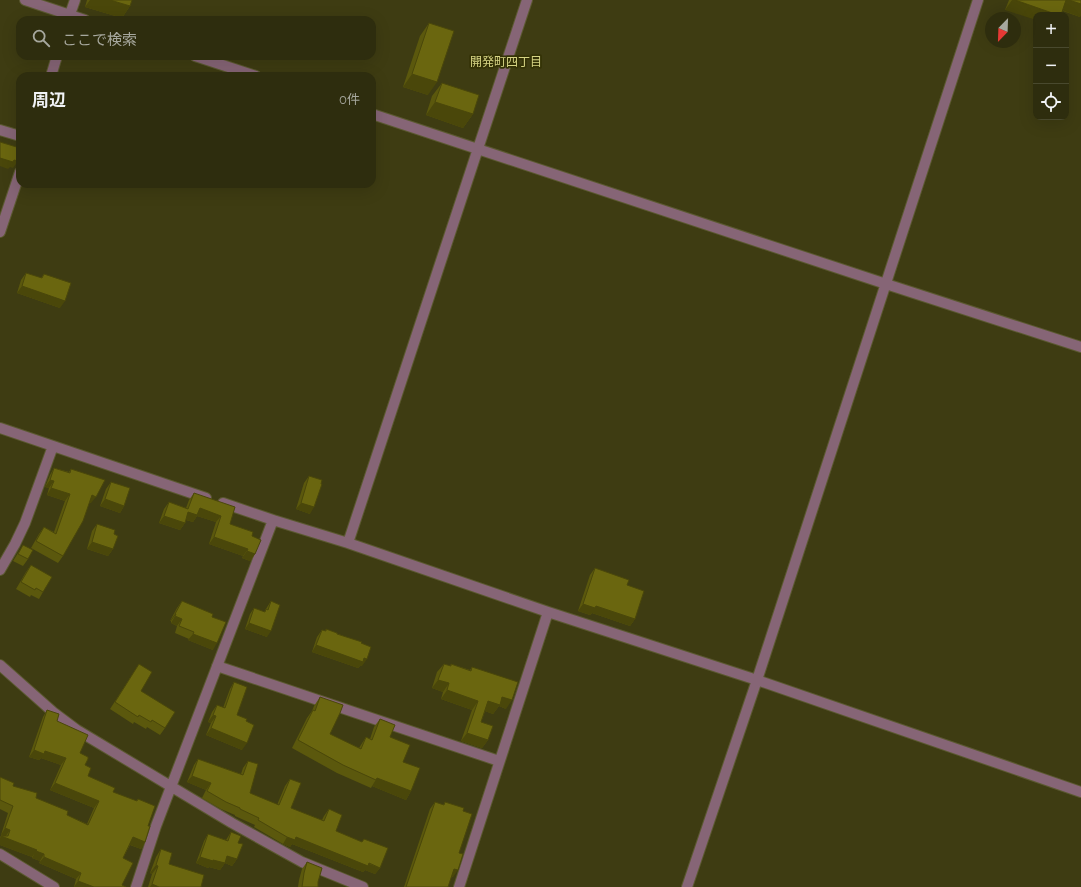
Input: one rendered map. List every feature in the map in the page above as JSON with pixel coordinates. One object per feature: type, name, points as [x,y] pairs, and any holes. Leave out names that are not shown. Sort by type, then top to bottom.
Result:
[{"type":"street","points":[[25,0],[64,16]]},
{"type":"street","points":[[70,16],[75,0]]},
{"type":"street","points":[[348,544],[527,0]]},
{"type":"street","points":[[687,887],[757,680],[978,0]]},
{"type":"street","points":[[52,72],[56,60]]},
{"type":"street","points":[[207,60],[244,72]]},
{"type":"street","points":[[376,115],[1081,347]]},
{"type":"street","points":[[0,130],[16,135]]},
{"type":"street","points":[[0,232],[16,184]]},
{"type":"street","points":[[0,428],[548,612],[757,680],[1081,792]]},
{"type":"street","points":[[0,570],[15,544],[25,522],[53,446]]},
{"type":"street","points":[[136,887],[156,826],[273,520]]},
{"type":"street","points":[[459,887],[548,612]]},
{"type":"street","points":[[0,665],[53,712],[77,730],[232,823],[302,862],[363,887]]},
{"type":"street","points":[[217,666],[499,761]]},
{"type":"street","points":[[0,854],[52,886]]},
{"type":"building","points":[[110,0],[132,0],[130,6]]},
{"type":"building","points":[[1015,0],[1066,0],[1062,12],[1049,12]]},
{"type":"building","points":[[1069,0],[1081,0],[1081,4]]},
{"type":"building","points":[[429,23],[454,31],[437,82],[412,74]]},
{"type":"building","points":[[442,83],[479,95],[473,114],[435,102]]},
{"type":"building","points":[[0,142],[16,147],[16,160],[14,160],[13,162],[0,158]]},
{"type":"building","points":[[26,273],[42,278],[44,274],[71,283],[65,301],[22,286]]},
{"type":"building","points":[[54,468],[70,473],[71,469],[105,480],[96,497],[92,495],[83,521],[63,556],[36,541],[44,527],[56,534],[70,494],[51,488],[54,481],[50,480]]},
{"type":"building","points":[[309,476],[322,480],[314,507],[301,503]]},
{"type":"building","points":[[111,482],[130,488],[124,506],[105,499]]},
{"type":"building","points":[[194,493],[235,507],[230,524],[253,532],[252,536],[261,540],[255,554],[247,551],[248,549],[214,537],[221,516],[200,508],[197,515],[188,512],[185,523],[164,516],[169,502],[188,509]]},
{"type":"building","points":[[97,524],[115,530],[114,534],[118,536],[113,549],[92,542]]},
{"type":"building","points":[[23,545],[33,550],[28,559],[18,554]]},
{"type":"building","points":[[31,565],[52,577],[43,592],[36,588],[35,590],[21,582]]},
{"type":"building","points":[[595,568],[629,580],[627,585],[644,591],[635,619],[596,606],[595,608],[583,604]]},
{"type":"building","points":[[182,601],[213,614],[212,617],[226,622],[217,643],[193,634],[194,632],[179,626],[182,619],[175,616],[175,614]]},
{"type":"building","points":[[271,601],[280,605],[271,631],[249,623],[254,608],[265,612],[266,609],[268,610]]},
{"type":"building","points":[[326,629],[362,642],[361,643],[371,647],[367,659],[364,658],[363,662],[316,645],[322,630],[326,631]]},
{"type":"building","points":[[139,664],[152,672],[141,691],[175,712],[165,728],[152,720],[151,722],[139,715],[138,717],[115,702]]},
{"type":"building","points":[[444,664],[451,666],[451,664],[471,671],[472,667],[518,682],[512,700],[502,697],[500,705],[488,701],[481,722],[493,726],[488,740],[467,733],[478,701],[447,690],[449,683],[438,680]]},
{"type":"building","points":[[234,682],[247,687],[237,715],[247,719],[246,721],[254,725],[247,743],[211,728],[216,716],[213,715],[217,705],[225,708]]},
{"type":"building","points":[[320,697],[343,705],[330,734],[361,749],[366,737],[372,740],[380,719],[395,725],[390,737],[410,745],[403,762],[420,768],[411,791],[377,778],[376,780],[343,765],[298,740],[313,710],[315,711]]},
{"type":"building","points":[[47,710],[59,714],[57,721],[88,735],[80,753],[88,757],[85,765],[91,768],[88,776],[115,788],[113,792],[137,801],[138,799],[155,806],[148,826],[150,826],[145,842],[133,837],[123,858],[133,863],[122,885],[126,887],[94,887],[78,881],[81,873],[44,857],[44,854],[36,851],[37,850],[1,836],[8,836],[10,830],[5,828],[13,806],[0,800],[0,777],[14,783],[13,786],[37,793],[36,798],[68,811],[67,815],[88,825],[99,801],[55,783],[66,758],[45,751],[44,754],[34,750]]},
{"type":"building","points":[[198,759],[243,775],[248,761],[258,764],[250,793],[279,805],[290,779],[301,783],[291,808],[324,821],[329,809],[342,815],[336,831],[362,842],[364,839],[388,848],[380,868],[369,863],[368,866],[296,837],[295,840],[287,837],[258,820],[259,818],[207,791],[211,783],[192,776]]},
{"type":"building","points":[[435,802],[444,805],[445,802],[464,808],[463,811],[472,814],[459,853],[463,854],[458,870],[454,869],[448,887],[406,887]]},
{"type":"building","points":[[231,832],[241,836],[238,843],[243,844],[237,859],[227,856],[225,863],[200,857],[208,834],[228,841]]},
{"type":"building","points":[[161,849],[172,853],[169,864],[204,875],[201,887],[159,887],[152,884],[158,866],[156,865]]},
{"type":"building","points":[[307,862],[322,868],[318,887],[302,887]]},
{"type":"district","name":"開発町四丁目","points":[[506,62]]}]
